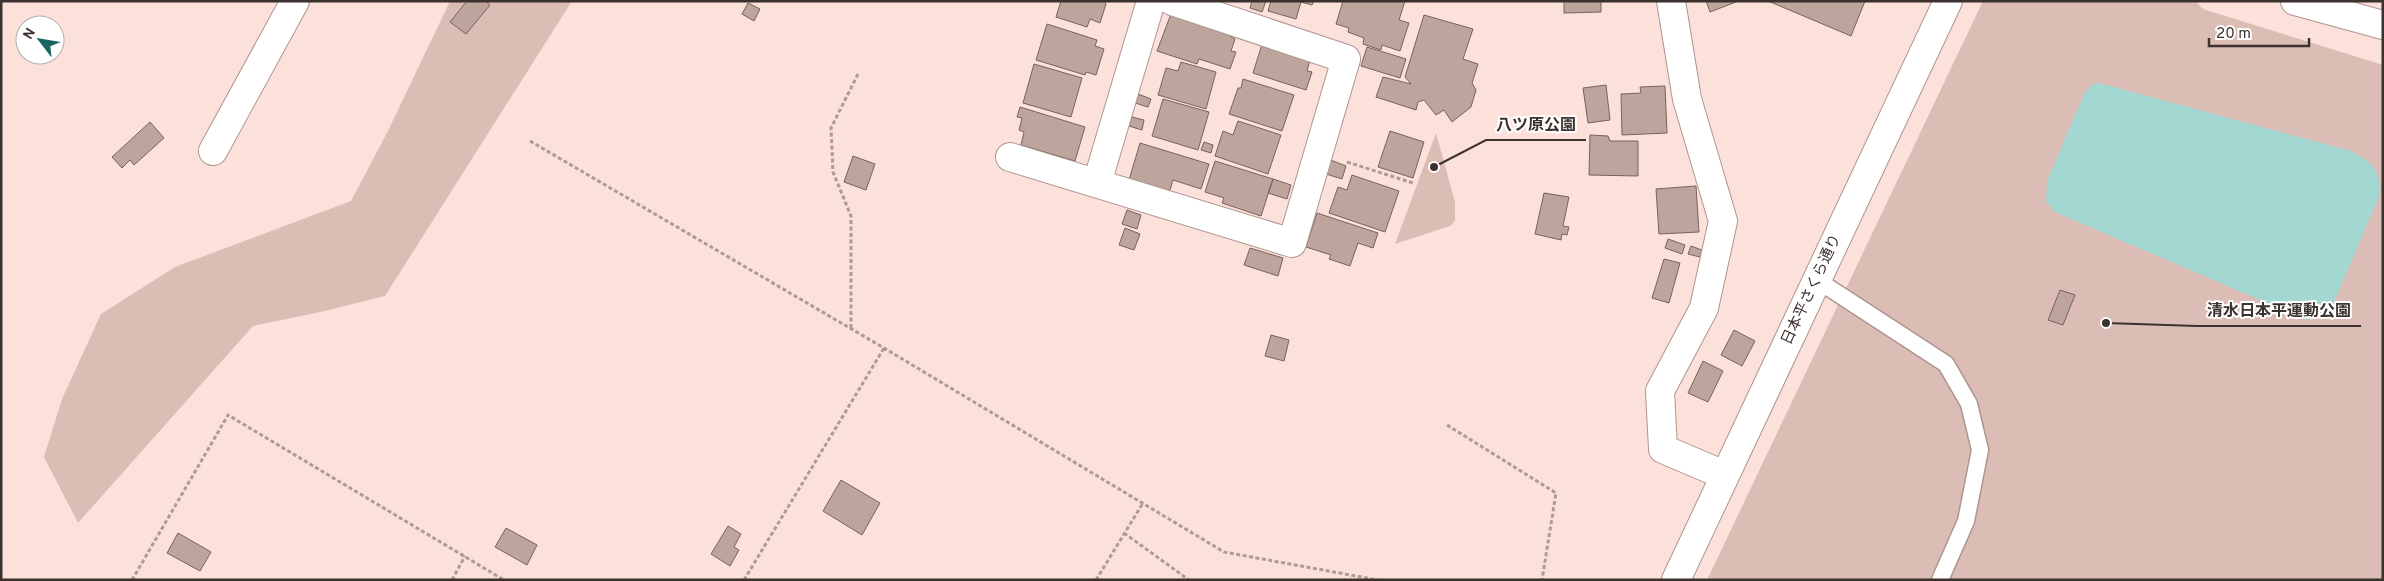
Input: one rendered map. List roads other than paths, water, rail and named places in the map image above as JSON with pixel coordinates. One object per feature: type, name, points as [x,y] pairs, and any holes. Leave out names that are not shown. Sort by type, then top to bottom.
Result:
[{"type":"street","points":[[213,151],[295,1]]},
{"type":"street","points":[[1097,183],[1151,1]]},
{"type":"street","points":[[1010,157],[1292,243],[1346,59],[1172,1]]},
{"type":"street","points":[[1671,1],[1686,99],[1724,221],[1704,308],[1660,391],[1663,450],[1724,475]]},
{"type":"street","name":"日本平さくら通り","points":[[1676,580],[1948,1]]},
{"type":"street","points":[[2295,1],[2383,25]]},
{"type":"lane","points":[[1817,280],[1946,364],[1969,404],[1980,450],[1966,521],[1940,580]]},
{"type":"water","points":[[2099,83],[2351,151],[2374,167],[2378,177],[2380,194],[2331,309],[2307,320],[2055,212],[2046,201],[2047,181],[2084,94],[2091,85]]},
{"type":"place","name":"八ツ原公園","points":[[1434,167]]},
{"type":"place","name":"清水日本平運動公園","points":[[2106,323]]}]
